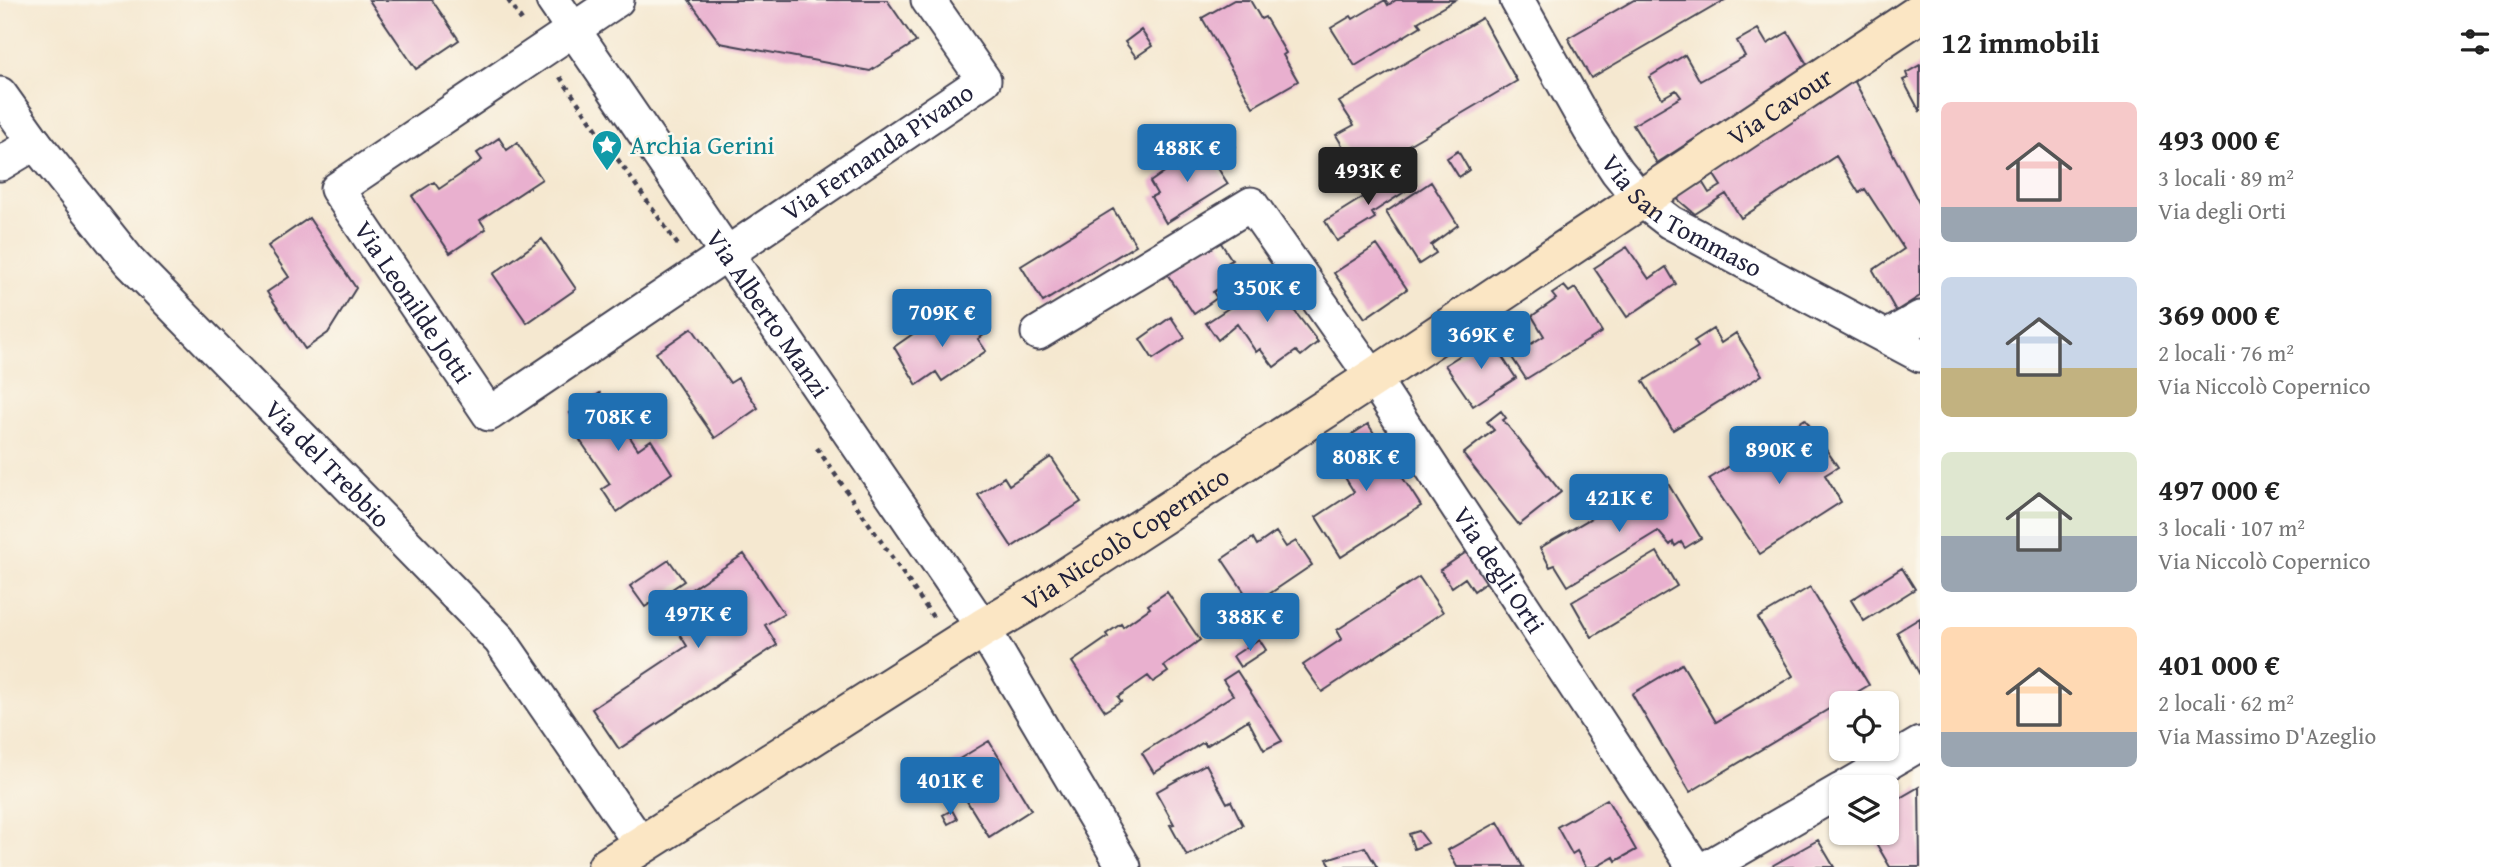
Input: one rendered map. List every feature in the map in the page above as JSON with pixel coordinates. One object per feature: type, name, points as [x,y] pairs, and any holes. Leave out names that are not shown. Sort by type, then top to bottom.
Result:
[{"type":"main road","name":"Via Cavour","points":[[1639,198],[1920,13]]},
{"type":"main road","name":"Via Niccolò Copernico","points":[[607,867],[983,628],[1048,590],[1373,378],[1639,198]]},
{"type":"street","name":"Via Alberto Manzi","points":[[552,0],[983,628],[1124,867]]},
{"type":"street","points":[[573,30],[617,0]]},
{"type":"street","name":"Via Fernanda Pivano","points":[[727,254],[984,80],[928,0]]},
{"type":"street","name":"Via San Tommaso","points":[[1517,0],[1590,130],[1639,198],[1670,222],[1920,355]]},
{"type":"street","name":"Via Leonilde Jotti","points":[[573,30],[337,189],[489,414],[727,254]]},
{"type":"street","name":"Via del Trebbio","points":[[0,94],[35,143],[129,261],[500,640],[642,846]]},
{"type":"street","points":[[0,164],[35,143]]},
{"type":"street","name":"Via degli Orti","points":[[1038,333],[1251,204],[1373,378],[1693,867]]},
{"type":"street","points":[[1887,337],[1920,318]]},
{"type":"street","points":[[1867,775],[1920,744]]},
{"type":"street","points":[[1708,867],[1829,797]]},
{"type":"path","points":[[508,0],[698,274]]},
{"type":"path","points":[[816,446],[938,624]]},
{"type":"building","points":[[369,0],[432,0],[459,40],[416,69]]},
{"type":"building","points":[[689,0],[887,0],[916,42],[870,71],[720,43]]},
{"type":"building","points":[[1234,0],[1250,0],[1261,19],[1265,17],[1286,53],[1283,55],[1298,81],[1253,107],[1202,18]]},
{"type":"building","points":[[1385,0],[1388,5],[1396,0],[1455,0],[1418,22],[1421,26],[1355,66],[1331,28],[1351,16],[1353,19]]},
{"type":"building","points":[[1634,0],[1725,0],[1591,78],[1568,38]]},
{"type":"building","points":[[1482,18],[1517,81],[1359,174],[1336,135],[1354,125],[1339,102]]},
{"type":"building","points":[[1758,29],[1767,44],[1788,32],[1808,66],[1657,163],[1633,125],[1681,97],[1676,90],[1662,98],[1649,77],[1685,55],[1700,81],[1745,56],[1737,41]]},
{"type":"building","points":[[1141,30],[1152,46],[1136,57],[1125,42]]},
{"type":"building","points":[[1920,65],[1920,112],[1903,80],[1908,78],[1906,73]]},
{"type":"building","points":[[1854,80],[1920,205],[1920,296],[1896,311],[1873,270],[1904,249],[1865,189],[1859,193],[1836,156],[1741,218],[1726,194],[1695,214],[1675,197],[1701,180],[1709,193],[1721,186],[1712,172]]},
{"type":"building","points":[[1226,129],[1235,146],[1219,154],[1210,136]]},
{"type":"building","points":[[499,138],[507,150],[517,143],[542,179],[480,220],[486,229],[450,253],[412,196],[434,182],[439,189],[482,160],[477,153]]},
{"type":"building","points":[[1203,145],[1228,184],[1166,223],[1151,197],[1157,194],[1150,182]]},
{"type":"building","points":[[1458,151],[1469,170],[1459,177],[1447,158]]},
{"type":"building","points":[[1405,171],[1415,185],[1372,213],[1375,218],[1337,241],[1325,221]]},
{"type":"building","points":[[1431,182],[1458,225],[1431,245],[1436,253],[1419,264],[1386,212]]},
{"type":"building","points":[[1113,209],[1136,245],[1043,302],[1021,266]]},
{"type":"building","points":[[309,218],[356,288],[328,333],[305,349],[267,292],[289,277],[268,246]]},
{"type":"building","points":[[1217,237],[1232,260],[1227,263],[1236,277],[1213,292],[1217,298],[1194,314],[1165,271]]},
{"type":"building","points":[[542,239],[576,289],[527,323],[493,274]]},
{"type":"building","points":[[1377,245],[1407,289],[1365,318],[1334,273]]},
{"type":"building","points":[[1627,247],[1649,279],[1666,267],[1676,284],[1627,317],[1594,268]]},
{"type":"building","points":[[1271,280],[1318,342],[1301,356],[1296,351],[1274,367],[1260,349],[1256,352],[1237,324],[1218,340],[1206,323]]},
{"type":"building","points":[[1564,286],[1569,292],[1575,288],[1602,332],[1526,379],[1511,356],[1544,336],[1532,316],[1556,299],[1552,294]]},
{"type":"building","points":[[978,314],[990,331],[978,339],[986,351],[942,381],[936,372],[917,385],[894,347],[933,320],[944,337]]},
{"type":"building","points":[[1171,317],[1185,338],[1153,359],[1140,339]]},
{"type":"building","points":[[692,328],[730,383],[738,378],[758,408],[715,438],[656,353]]},
{"type":"building","points":[[1713,329],[1721,343],[1736,333],[1762,375],[1673,430],[1643,381],[1698,347],[1694,341]]},
{"type":"building","points":[[1489,337],[1516,378],[1473,406],[1445,365]]},
{"type":"building","points":[[600,393],[638,449],[651,440],[672,473],[617,512],[602,489],[610,484],[575,433],[574,419],[570,413]]},
{"type":"building","points":[[1501,411],[1506,418],[1503,420],[1561,492],[1519,525],[1463,454],[1494,430],[1487,422]]},
{"type":"building","points":[[1805,419],[1838,467],[1825,475],[1841,502],[1760,554],[1709,479]]},
{"type":"building","points":[[1368,424],[1421,506],[1341,557],[1316,517],[1354,492],[1328,450]]},
{"type":"building","points":[[1051,457],[1081,502],[1012,547],[978,495],[1004,477],[1009,485]]},
{"type":"building","points":[[1667,482],[1701,538],[1685,548],[1681,542],[1675,546],[1673,542],[1670,545],[1658,531],[1568,586],[1555,565],[1550,567],[1540,548],[1629,496],[1640,514],[1656,503],[1650,492]]},
{"type":"building","points":[[1276,532],[1286,547],[1296,541],[1312,565],[1253,605],[1222,559],[1253,538],[1257,545]]},
{"type":"building","points":[[1468,551],[1488,581],[1474,591],[1465,578],[1452,587],[1440,570]]},
{"type":"building","points":[[1657,552],[1677,586],[1592,637],[1572,602]]},
{"type":"building","points":[[744,554],[784,614],[765,625],[777,645],[619,749],[592,709],[687,646],[663,608]]},
{"type":"building","points":[[669,560],[684,581],[645,607],[630,586]]},
{"type":"building","points":[[1902,568],[1915,589],[1864,621],[1851,600]]},
{"type":"building","points":[[1419,577],[1443,612],[1322,692],[1303,665],[1342,639],[1337,630]]},
{"type":"building","points":[[1810,587],[1869,685],[1859,691],[1829,691],[1829,709],[1690,792],[1632,694],[1682,664],[1716,722],[1793,676],[1758,618]]},
{"type":"building","points":[[1167,592],[1200,640],[1164,666],[1168,672],[1153,682],[1148,676],[1118,697],[1121,701],[1105,711],[1072,662],[1108,637],[1106,634],[1121,624],[1123,627],[1150,608],[1148,605]]},
{"type":"building","points":[[1920,618],[1920,675],[1897,632]]},
{"type":"building","points":[[1259,639],[1266,650],[1240,667],[1233,656]]},
{"type":"building","points":[[1237,671],[1282,741],[1264,750],[1248,720],[1206,746],[1204,742],[1154,773],[1142,753],[1233,695],[1223,680]]},
{"type":"building","points":[[989,741],[1031,810],[989,837],[946,767]]},
{"type":"building","points":[[1206,764],[1227,803],[1231,801],[1243,825],[1187,856],[1170,825],[1174,824],[1156,792]]},
{"type":"building","points":[[1919,787],[1920,867],[1890,867],[1877,845],[1899,845],[1899,799]]},
{"type":"building","points":[[1607,799],[1636,850],[1616,861],[1614,857],[1596,867],[1586,867],[1577,851],[1572,854],[1557,827]]},
{"type":"building","points":[[952,810],[957,819],[948,824],[943,815]]},
{"type":"building","points":[[1498,822],[1523,867],[1457,867],[1448,850]]},
{"type":"building","points":[[1419,831],[1428,843],[1414,849],[1409,834]]},
{"type":"building","points":[[1818,840],[1834,867],[1770,867]]},
{"type":"building","points":[[1365,847],[1377,867],[1332,867],[1327,859]]},
{"type":"place","name":"Archia Gerini","points":[[607,172]]}]
